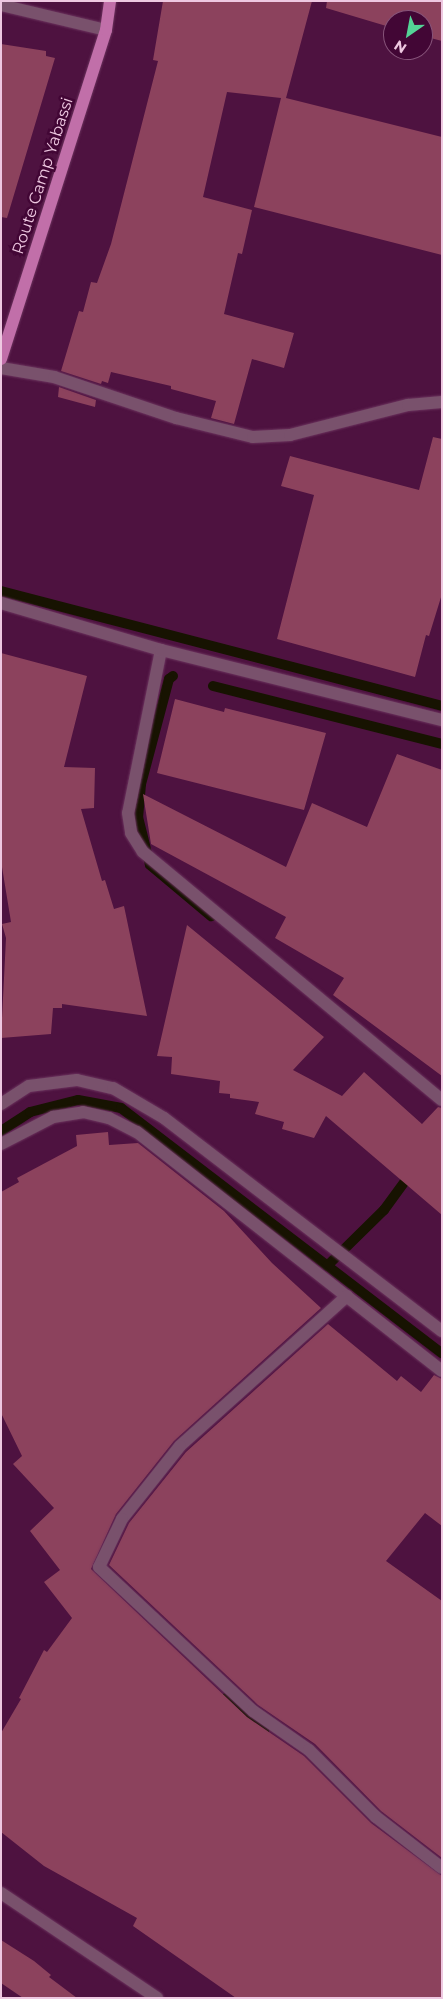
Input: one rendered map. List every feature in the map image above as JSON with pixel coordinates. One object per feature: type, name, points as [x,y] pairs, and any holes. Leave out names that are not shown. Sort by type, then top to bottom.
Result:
[{"type":"main road","name":"Route Camp Yabassi","points":[[1,360],[106,30],[110,1]]},
{"type":"street","points":[[1,5],[106,30]]},
{"type":"street","points":[[1,368],[54,377],[176,418],[253,437],[290,435],[408,405],[442,402]]},
{"type":"street","points":[[1,603],[161,650],[442,720]]},
{"type":"street","points":[[161,650],[128,813],[131,833],[143,852],[442,1100]]},
{"type":"street","points":[[1,1104],[29,1086],[77,1080],[114,1088],[164,1118],[442,1331]]},
{"type":"street","points":[[1,1144],[53,1117],[83,1112],[109,1118],[137,1132],[442,1371]]},
{"type":"street","points":[[348,1296],[180,1446],[122,1519],[99,1567],[253,1711],[309,1750],[376,1817],[442,1868]]},
{"type":"street","points":[[1,1893],[157,1998]]},
{"type":"building","points":[[163,1],[312,1],[286,98],[442,137],[442,255],[254,207],[281,98],[227,92],[203,197],[252,210],[242,254],[238,253],[224,314],[294,333],[284,368],[252,359],[234,424],[211,418],[216,401],[171,389],[171,386],[111,372],[108,383],[102,381],[101,384],[61,371],[79,311],[83,312],[91,282],[97,283],[111,244],[158,61],[153,60]]},
{"type":"building","points":[[327,1],[442,1],[442,41],[433,39],[433,10],[383,10],[383,25],[326,8]]},
{"type":"building","points":[[1,44],[46,51],[46,56],[55,58],[7,218],[1,217]]},
{"type":"building","points":[[59,387],[96,400],[95,407],[58,397]]},
{"type":"building","points":[[433,437],[442,439],[442,594],[429,636],[426,635],[415,677],[277,639],[314,495],[281,486],[290,456],[419,490]]},
{"type":"building","points":[[1,653],[87,676],[64,767],[95,768],[94,808],[81,809],[102,881],[105,880],[114,909],[124,906],[147,1016],[62,1004],[62,1008],[53,1008],[51,1034],[1,1038],[6,938],[2,924],[11,922],[1,861]]},
{"type":"building","points":[[175,699],[224,712],[225,708],[326,733],[304,810],[157,773]]},
{"type":"building","points":[[397,754],[442,770],[442,1076],[333,995],[344,978],[275,938],[286,917],[151,844],[143,794],[286,867],[312,803],[367,827]]},
{"type":"building","points":[[187,925],[324,1037],[293,1070],[342,1096],[364,1072],[422,1124],[438,1107],[442,1108],[442,1215],[326,1116],[314,1138],[282,1129],[284,1122],[255,1114],[259,1102],[230,1098],[230,1094],[219,1093],[220,1081],[171,1074],[172,1057],[157,1056]]},
{"type":"building","points":[[108,1132],[109,1145],[138,1143],[224,1211],[272,1263],[321,1308],[174,1441],[116,1514],[91,1569],[247,1717],[304,1756],[371,1823],[442,1876],[442,1998],[236,1998],[133,1926],[137,1918],[44,1866],[1,1832],[1,1733],[21,1699],[19,1698],[44,1650],[47,1652],[72,1618],[44,1582],[60,1570],[30,1531],[54,1508],[13,1464],[22,1456],[1,1413],[1,1192],[19,1182],[17,1178],[77,1146],[76,1135]]},
{"type":"building","points":[[328,1324],[397,1381],[401,1376],[421,1392],[434,1375],[442,1379],[442,1526],[425,1513],[386,1561],[442,1601],[442,1858],[381,1811],[315,1744],[258,1705],[109,1565],[129,1523],[186,1452]]},
{"type":"building","points":[[1,1940],[34,1961],[51,1975],[49,1977],[77,1998],[23,1998],[1,1983]]},
{"type":"waterway","points":[[1,591],[442,706]]},
{"type":"waterway","points":[[173,676],[169,679],[141,784],[138,817],[150,865],[211,916]]},
{"type":"waterway","points":[[213,686],[442,744]]},
{"type":"waterway","points":[[1,1131],[30,1112],[78,1100],[121,1108],[442,1353]]},
{"type":"waterway","points":[[327,1266],[384,1210],[411,1173]]},
{"type":"waterway","points":[[226,1698],[264,1730]]}]
